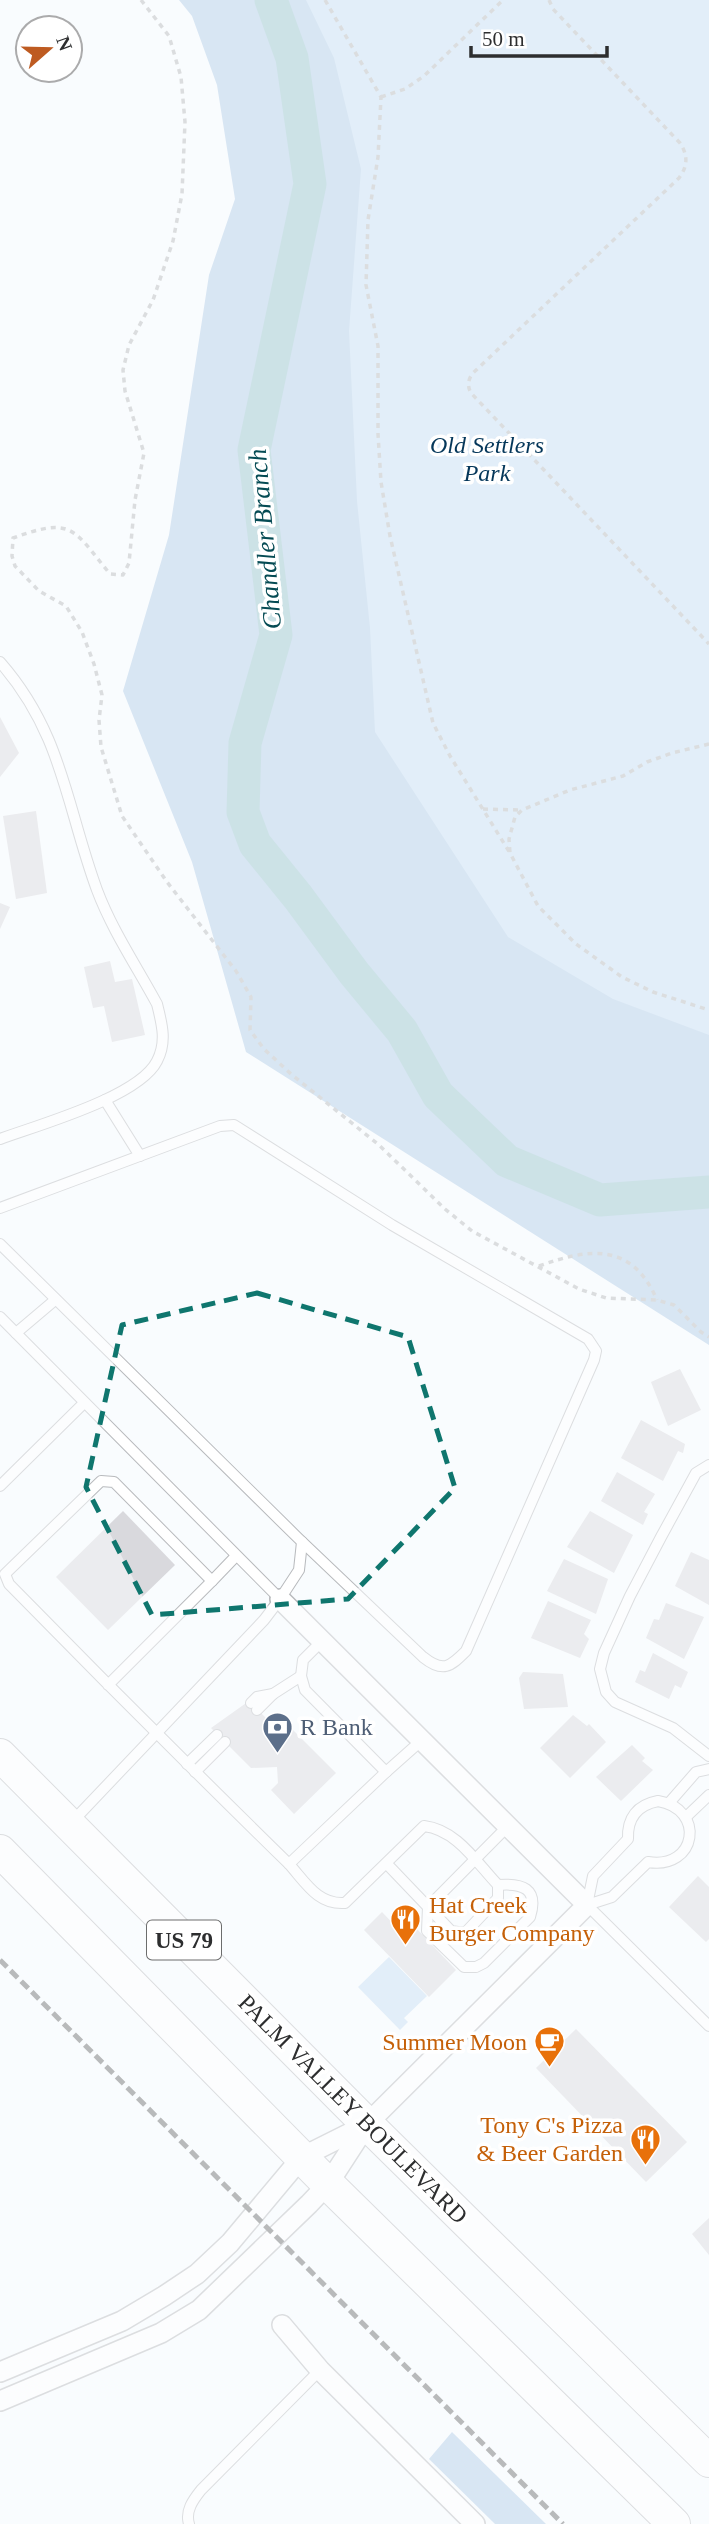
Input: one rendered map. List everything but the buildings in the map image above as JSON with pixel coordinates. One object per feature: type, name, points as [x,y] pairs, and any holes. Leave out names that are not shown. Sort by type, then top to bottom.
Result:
[{"type":"highway","name":"PALM VALLEY BOULEVARD","points":[[0,1755],[367,2124],[709,2461]]},
{"type":"highway","name":"US 79","points":[[0,1851],[328,2183],[674,2524]]},
{"type":"street","points":[[0,2401],[162,2333],[199,2310],[328,2183],[367,2124],[587,1905],[281,1599]]},
{"type":"street","points":[[0,2372],[122,2321],[197,2274],[247,2225],[302,2157],[367,2124]]},
{"type":"street","points":[[282,2325],[320,2370],[475,2524]]},
{"type":"lane","points":[[0,662],[21,686],[49,737],[98,891],[157,1004],[164,1041],[157,1062],[145,1077],[105,1100],[0,1139]]},
{"type":"lane","points":[[105,1100],[139,1156]]},
{"type":"lane","points":[[0,1208],[219,1126],[234,1125],[392,1224],[588,1339],[596,1351],[466,1650],[453,1664],[440,1667],[423,1657],[302,1542],[0,1244]]},
{"type":"lane","points":[[16,1333],[55,1300]]},
{"type":"lane","points":[[0,1317],[281,1599]]},
{"type":"lane","points":[[0,1486],[84,1404]]},
{"type":"lane","points":[[709,1465],[696,1473],[661,1537],[604,1653],[600,1669],[606,1692],[615,1702],[673,1728],[709,1756]]},
{"type":"lane","points":[[212,1581],[114,1482],[107,1480],[101,1481],[5,1573],[9,1584],[156,1734],[330,1905],[345,1903],[386,1863],[424,1826],[435,1827],[451,1834],[498,1885],[498,1898],[465,1933],[451,1931],[386,1863]]},
{"type":"lane","points":[[69,1824],[264,1620],[299,1570],[302,1542]]},
{"type":"lane","points":[[108,1685],[236,1556]]},
{"type":"lane","points":[[323,1641],[303,1660],[301,1676],[305,1690],[386,1772]]},
{"type":"lane","points":[[254,1706],[301,1676]]},
{"type":"lane","points":[[187,1764],[221,1738],[195,1772]]},
{"type":"lane","points":[[289,1864],[422,1740]]},
{"type":"lane","points":[[669,1803],[696,1772],[709,1769]]},
{"type":"lane","points":[[686,1817],[709,1795]]},
{"type":"lane","points":[[658,1801],[679,1809],[686,1817],[690,1831],[682,1854],[672,1861],[660,1864],[648,1862],[612,1897],[587,1905],[593,1876],[628,1839],[631,1818],[638,1809],[647,1803],[658,1801]]},
{"type":"lane","points":[[498,1885],[520,1885],[527,1888],[533,1907],[530,1917],[484,1963],[476,1968],[464,1967],[428,1931],[428,1907],[508,1826]]},
{"type":"lane","points":[[587,1905],[709,2026]]},
{"type":"lane","points":[[188,2524],[191,2503],[201,2490],[320,2370]]},
{"type":"path","points":[[141,0],[169,36],[181,77],[185,122],[182,194],[173,241],[153,300],[129,345],[123,370],[125,391],[144,453],[135,500],[129,563],[122,575],[110,574],[72,530],[56,526],[36,529],[13,538],[12,555],[15,566],[38,591],[66,606],[82,632],[102,695],[99,720],[101,747],[122,816],[167,882],[236,971],[251,997],[250,1030],[264,1049],[284,1069],[379,1145],[445,1209],[472,1231],[579,1289],[606,1298],[657,1300],[674,1305],[709,1337]]},
{"type":"path","points":[[325,0],[381,97],[378,157],[368,220],[366,285],[378,346],[381,482],[390,536],[433,723],[538,905],[555,925],[591,956],[622,977],[653,992],[709,1010]]},
{"type":"path","points":[[381,97],[405,89],[424,76],[503,0]]},
{"type":"path","points":[[549,0],[552,9],[680,143],[685,151],[686,164],[679,178],[471,374],[468,388],[709,644]]},
{"type":"path","points":[[510,853],[509,839],[515,817],[522,810],[570,790],[623,776],[647,762],[672,753],[709,744]]},
{"type":"path","points":[[483,809],[522,810]]},
{"type":"path","points":[[537,1267],[570,1255],[601,1252],[630,1261],[653,1290],[657,1300]]},
{"type":"highlighted area","points":[[257,1293],[408,1337],[455,1488],[348,1599],[152,1615],[86,1487],[122,1325]]},
{"type":"green space","name":"Old Settlers Park","points":[[278,0],[709,0],[709,1183],[601,1193],[287,634]]},
{"type":"green space","points":[[389,1957],[427,1996],[404,2018],[408,2022],[400,2030],[358,1987]]},
{"type":"shaded area","points":[[179,0],[306,0],[334,58],[361,169],[349,331],[357,501],[370,628],[375,732],[508,937],[613,999],[709,1035],[709,1345],[246,1052],[192,862],[123,691],[169,535],[209,275],[235,199],[217,85],[192,16]]},
{"type":"shaded area","points":[[452,2432],[546,2524],[495,2524],[429,2459]]},
{"type":"waterway","name":"Chandler Branch","points":[[271,0],[292,58],[310,184],[254,450],[276,635],[245,743],[243,812],[255,844],[402,1031],[438,1095],[507,1161],[600,1200],[709,1192]]},
{"type":"railway","points":[[0,1960],[563,2524]]},
{"type":"place","name":"R Bank","points":[[277,1754]]},
{"type":"place","name":"Hat Creek Burger Company","points":[[406,1946]]},
{"type":"place","name":"Summer Moon","points":[[550,2069]]},
{"type":"place","name":"Tony C's Pizza & Beer Garden","points":[[646,2166]]}]
